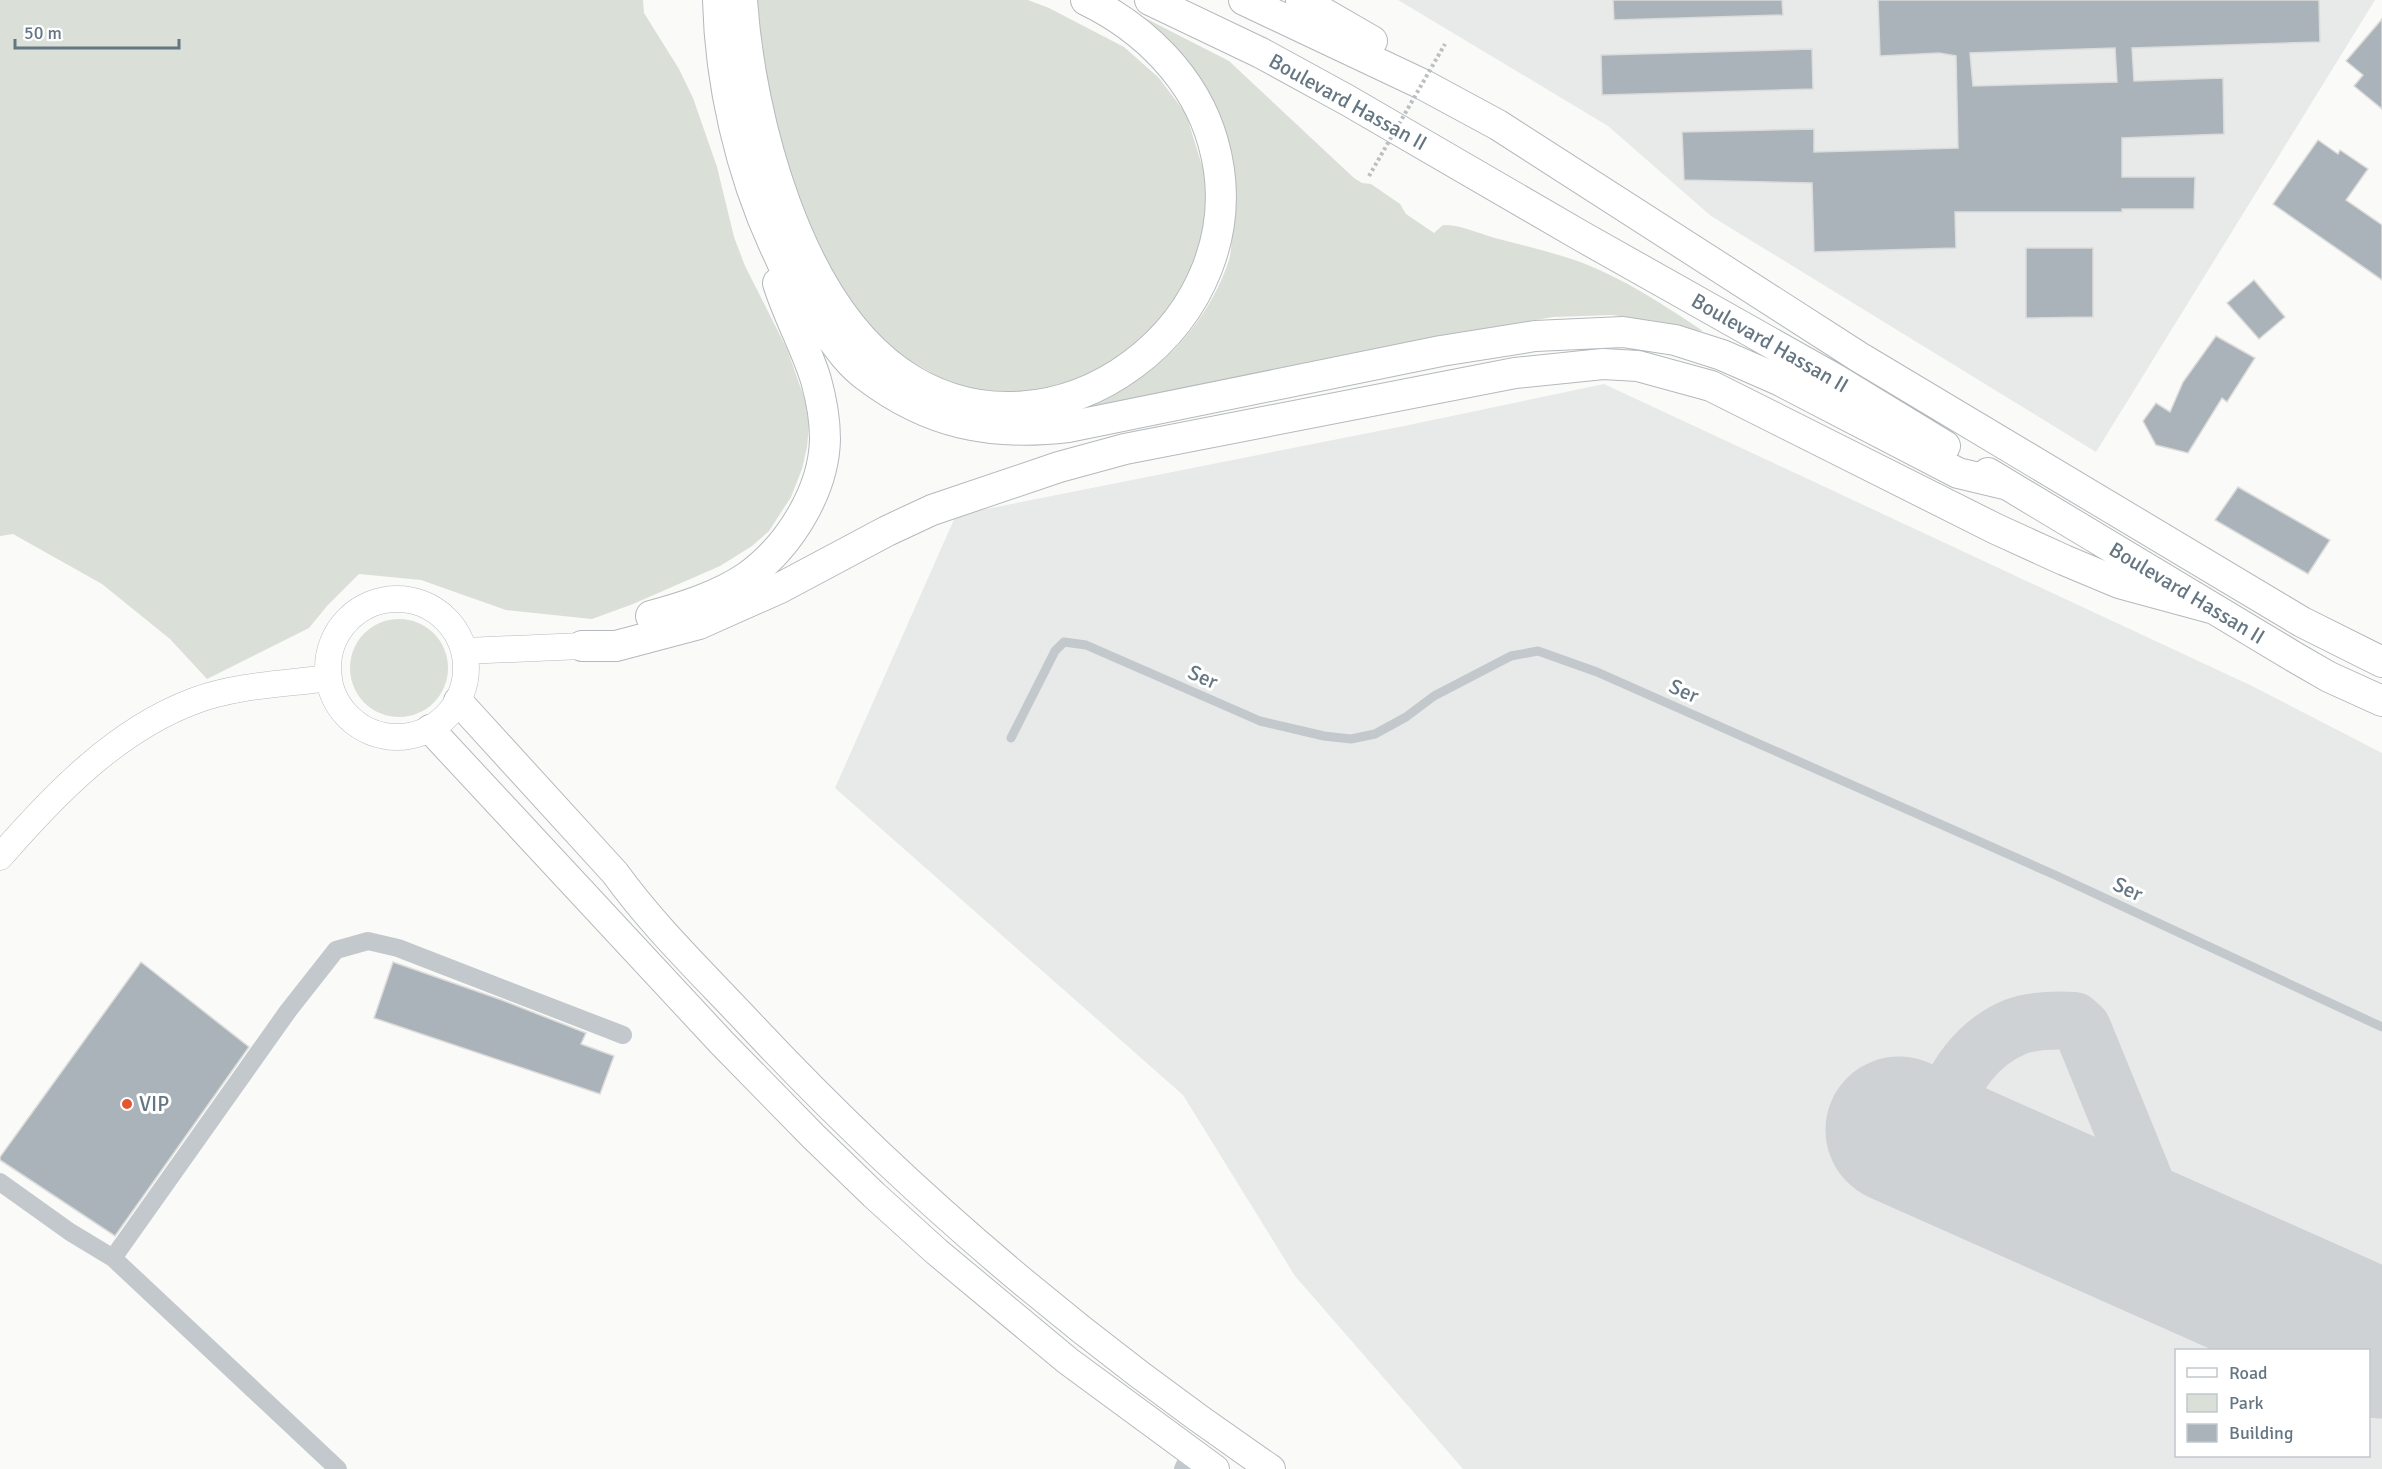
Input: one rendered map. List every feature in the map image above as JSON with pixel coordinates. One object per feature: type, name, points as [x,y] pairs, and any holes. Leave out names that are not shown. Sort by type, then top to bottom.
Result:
[{"type":"highway","points":[[582,646],[640,619],[684,607],[746,577],[767,561],[789,539],[804,512],[815,485],[825,438],[816,381],[780,291],[764,224],[734,122],[726,81],[718,0]]},
{"type":"highway","points":[[742,0],[753,86],[771,162],[794,226],[828,290],[868,344],[899,372],[942,394],[981,405],[1005,407],[1044,403],[1089,389],[1106,382],[1142,357],[1183,314],[1203,280],[1219,234],[1222,191],[1220,169],[1211,133],[1196,99],[1173,66],[1143,37],[1109,12],[1086,0]]},
{"type":"highway","name":"Boulevard Hassan II","points":[[1150,0],[1261,53],[1347,100],[1583,237],[1835,379],[2004,484],[2329,677],[2382,701]]},
{"type":"highway","name":"Boulevard Hassan II","points":[[1244,0],[1424,85],[1498,125],[1859,357],[2302,622],[2382,662]]},
{"type":"highway","points":[[1301,0],[1403,62],[1424,85]]},
{"type":"highway","points":[[764,224],[792,283],[831,338],[854,365],[867,377],[922,409],[966,425],[1011,430],[1068,427],[1442,351],[1535,336],[1623,332],[1675,340],[1722,355],[1779,380],[1958,473],[2004,484]]},
{"type":"highway","points":[[582,646],[616,646],[699,624],[780,588],[887,531],[932,510],[1059,467],[1125,449],[1515,373],[1603,364],[1638,366],[1711,386],[1996,529],[2064,560],[2119,583],[2211,608]]},
{"type":"main road","points":[[384,600],[405,600],[425,605],[443,616],[456,632],[465,651],[465,676],[458,701],[446,717],[430,729],[409,736],[387,736],[366,730],[348,717],[335,699],[329,678],[329,657],[336,637],[348,620],[364,608],[384,600]]},
{"type":"main road","points":[[465,651],[582,646]]},
{"type":"main road","points":[[1,854],[35,816],[71,783],[108,752],[163,715],[194,700],[232,690],[329,678]]},
{"type":"main road","points":[[458,701],[615,873],[631,895],[708,980],[796,1074],[888,1164],[984,1250],[1065,1317],[1176,1403],[1271,1469]]},
{"type":"main road","points":[[430,729],[722,1043],[813,1136],[867,1187],[1011,1314],[1187,1461],[1215,1469]]},
{"type":"street","points":[[113,1257],[288,1011],[336,950],[368,941],[398,948],[623,1035]]},
{"type":"street","points":[[0,1182],[70,1232],[113,1257],[338,1469]]},
{"type":"lane","name":"Ser","points":[[1011,738],[1054,651],[1064,642],[1072,641],[1086,645],[1260,721],[1324,736],[1351,739],[1375,734],[1406,717],[1434,696],[1511,656],[1538,651],[1598,672],[2000,851],[2382,1027]]},
{"type":"path","points":[[1369,176],[1445,44]]},
{"type":"shaded area","points":[[1398,0],[2375,0],[2096,452],[1711,216],[1608,126]]},
{"type":"shaded area","points":[[1604,384],[2252,686],[2382,753],[2382,1469],[1463,1469],[1295,1276],[1183,1095],[835,788],[956,515]]},
{"type":"green space","points":[[0,0],[643,0],[644,13],[679,69],[693,98],[717,167],[734,237],[745,266],[787,349],[805,400],[809,425],[802,469],[791,497],[769,531],[752,546],[720,566],[633,604],[592,619],[506,610],[421,580],[359,574],[309,628],[207,679],[170,639],[102,584],[13,534],[0,536]]},
{"type":"green space","points":[[752,0],[1028,0],[1049,8],[1124,47],[1159,78],[1186,114],[1208,185],[1203,250],[1153,338],[1077,385],[979,399],[885,347],[825,268],[774,139]]},
{"type":"green space","points":[[1143,17],[1229,61],[1354,178],[1362,183],[1371,184],[1400,204],[1406,214],[1434,233],[1443,225],[1457,226],[1581,262],[1635,288],[1703,331],[1686,329],[1668,323],[1612,315],[1553,317],[1484,329],[1079,413],[1065,411],[1132,383],[1164,359],[1191,330],[1203,313],[1222,278],[1230,256],[1235,179],[1232,154],[1225,130],[1210,97],[1191,68]]},
{"type":"green space","points":[[399,619],[418,623],[434,633],[444,649],[448,668],[444,687],[434,703],[418,713],[399,717],[380,713],[364,703],[354,687],[350,668],[354,649],[364,633],[380,623]]},
{"type":"building","points":[[1613,0],[1782,0],[1783,15],[1614,20]]},
{"type":"building","points":[[1878,0],[2319,0],[2320,42],[2132,48],[2134,81],[2223,78],[2224,134],[2122,138],[2122,177],[2195,177],[2194,209],[2122,209],[2122,212],[1955,212],[1956,248],[1814,252],[1812,183],[1684,180],[1682,132],[1814,129],[1814,152],[1958,148],[1956,56],[1939,53],[1880,56]],"holes":[[[2115,48],[2117,82],[1973,86],[1970,53]]]},
{"type":"building","points":[[2382,19],[2382,109],[2354,86],[2363,75],[2346,61]]},
{"type":"building","points":[[1812,49],[1813,89],[1602,95],[1601,55]]},
{"type":"building","points":[[2318,140],[2338,154],[2340,150],[2368,169],[2346,200],[2382,225],[2382,280],[2273,204]]},
{"type":"building","points":[[2026,248],[2093,248],[2093,317],[2026,318]]},
{"type":"building","points":[[2254,280],[2285,317],[2259,339],[2227,303]]},
{"type":"building","points":[[2216,336],[2255,358],[2227,402],[2222,398],[2188,453],[2156,445],[2143,421],[2156,403],[2170,412],[2183,382]]},
{"type":"building","points":[[2238,487],[2330,540],[2308,574],[2215,520]]},
{"type":"building","name":"VIP","points":[[141,962],[249,1047],[115,1236],[0,1160],[0,1157]]},
{"type":"building","points":[[393,962],[499,999],[586,1033],[581,1044],[614,1056],[600,1094],[374,1018]]},
{"type":"taxiway","points":[[2103,1221],[2053,1233],[2022,1230],[1998,1217],[1967,1189],[1955,1168],[1944,1133],[1947,1103],[1968,1063],[1990,1042],[2015,1027],[2037,1022],[2074,1021],[2082,1028],[2152,1200],[2181,1237],[2218,1272]]},
{"type":"runway","points":[[1899,1130],[2382,1345]]},
{"type":"place","name":"VIP","points":[[127,1104]]}]
